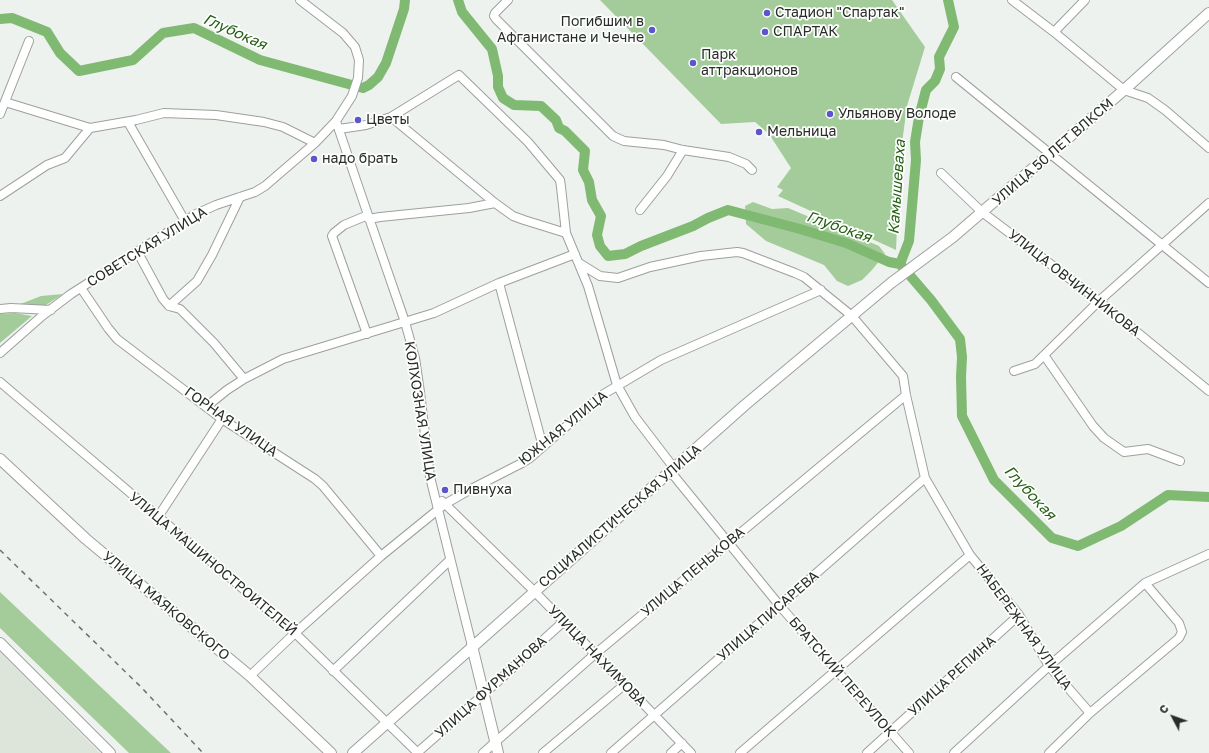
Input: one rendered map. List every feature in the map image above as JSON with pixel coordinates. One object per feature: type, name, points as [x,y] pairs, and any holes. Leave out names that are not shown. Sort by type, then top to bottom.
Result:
[{"type":"main road","name":"УЛИЦА 50 ЛЕТ ВЛКСМ","points":[[890,283],[954,236],[1051,154],[1209,13]]},
{"type":"main road","name":"СОЦИАЛИСТИЧЕСКАЯ УЛИЦА","points":[[353,753],[745,405],[890,283]]},
{"type":"main road","name":"УЛИЦА МАЯКОВСКОГО","points":[[0,459],[86,539],[250,676],[331,753]]},
{"type":"main road","points":[[0,643],[110,753]]},
{"type":"main road","name":"КОЛХОЗНАЯ УЛИЦА","points":[[472,646],[498,753]]},
{"type":"street","name":"СОВЕТСКАЯ УЛИЦА","points":[[0,353],[51,310],[81,288],[184,221],[216,205],[240,197],[265,186],[338,125],[352,96],[358,78],[359,60],[355,47],[350,39],[300,0]]},
{"type":"street","points":[[508,0],[495,13],[494,16],[613,136],[624,141],[664,145],[683,150],[729,156],[746,164],[752,170]]},
{"type":"street","points":[[1012,0],[1054,32],[1124,90],[1148,98],[1165,110],[1209,148]]},
{"type":"street","points":[[1054,32],[1085,0]]},
{"type":"street","points":[[0,114],[29,40]]},
{"type":"street","points":[[206,407],[227,390],[244,379],[283,359],[434,313],[500,283],[575,254],[566,233],[561,187],[556,175],[528,142],[458,75],[391,117],[366,125],[338,125]]},
{"type":"street","points":[[956,78],[1209,282]]},
{"type":"street","points":[[5,102],[90,128],[128,122],[164,113],[216,115],[264,122],[283,127],[316,143]]},
{"type":"street","points":[[391,117],[495,203],[513,216],[566,233]]},
{"type":"street","points":[[128,122],[184,221]]},
{"type":"street","name":"КОЛХОЗНАЯ УЛИЦА","points":[[338,125],[368,217],[406,322],[415,358],[433,492],[472,646]]},
{"type":"street","points":[[0,196],[47,165],[65,158],[90,128]]},
{"type":"street","points":[[640,210],[667,176],[683,150]]},
{"type":"street","name":"УЛИЦА ОВЧИННИКОВА","points":[[941,173],[982,212],[1099,301],[1209,391]]},
{"type":"street","points":[[169,306],[197,282],[240,197]]},
{"type":"street","points":[[367,334],[332,236],[334,233],[344,225],[368,217],[469,208],[495,203]]},
{"type":"street","points":[[1014,371],[1035,364],[1099,301],[1209,204]]},
{"type":"street","points":[[138,251],[163,299],[169,306],[180,310],[214,343],[244,379]]},
{"type":"street","name":"НАБЕРЕЖНАЯ УЛИЦА","points":[[580,263],[600,276],[618,278],[650,267],[701,256],[737,252],[743,253],[804,277],[852,316],[904,376],[906,395],[925,478],[970,555],[1018,615],[1049,666],[1090,714]]},
{"type":"street","name":"БРАТСКИЙ ПЕРЕУЛОК","points":[[575,254],[580,263],[588,286],[617,385],[635,417],[672,470],[728,543],[780,606],[909,753]]},
{"type":"street","points":[[500,283],[543,447]]},
{"type":"street","name":"ГОРНАЯ УЛИЦА","points":[[81,288],[108,328],[118,339],[222,419],[315,479],[323,486],[381,556]]},
{"type":"street","name":"ЮЖНАЯ УЛИЦА","points":[[250,676],[294,633],[381,556],[445,504],[522,463],[543,447],[596,399],[617,385],[661,360],[820,290]]},
{"type":"street","points":[[0,309],[11,308],[51,310]]},
{"type":"street","points":[[1044,355],[1093,426],[1104,438],[1124,452],[1148,449],[1180,461]]},
{"type":"street","name":"УЛИЦА МАШИНОСТРОИТЕЛЕЙ","points":[[0,382],[294,633],[418,753]]},
{"type":"street","name":"УЛИЦА ПЕНЬКОВА","points":[[483,753],[595,654],[906,395]]},
{"type":"street","points":[[158,517],[222,419]]},
{"type":"street","name":"УЛИЦА ПИСАРЕВА","points":[[611,753],[925,478]]},
{"type":"street","name":"УЛИЦА НАХИМОВА","points":[[433,492],[534,591],[691,753]]},
{"type":"street","points":[[954,753],[1049,666],[1145,583],[1209,554]]},
{"type":"street","points":[[740,753],[970,555]]},
{"type":"street","points":[[333,672],[450,560]]},
{"type":"street","points":[[1049,753],[1090,714],[1179,638],[1182,632],[1179,623],[1145,583]]},
{"type":"street","name":"УЛИЦА РЕПИНА","points":[[867,753],[1018,615]]},
{"type":"street","name":"УЛИЦА ФУРМАНОВА","points":[[418,753],[563,622]]},
{"type":"street","points":[[543,753],[624,685]]},
{"type":"street","points":[[671,753],[682,743]]},
{"type":"shaded area","points":[[0,652],[100,753],[0,753]]},
{"type":"green space","points":[[600,0],[892,0],[925,47],[907,106],[900,158],[896,250],[778,196],[783,190],[777,187],[791,168],[769,134],[755,122],[721,124]]},
{"type":"green space","points":[[753,202],[772,209],[788,208],[879,246],[885,254],[862,280],[848,286],[837,281],[824,265],[766,241],[746,224],[745,206]]},
{"type":"green space","points":[[63,294],[46,305],[18,305],[41,296]]},
{"type":"green space","points":[[15,313],[32,316],[0,343],[0,314]]},
{"type":"green space","points":[[0,592],[171,753],[129,753],[0,628]]},
{"type":"waterway","name":"Глубокая","points":[[0,19],[12,18],[47,32],[60,53],[79,71],[133,60],[163,33],[194,28],[260,60],[363,88],[378,77],[386,63],[404,9],[405,0]]},
{"type":"waterway","name":"Глубокая","points":[[458,0],[462,12],[492,49],[498,76],[498,87],[503,98],[514,105],[541,106],[556,120],[559,128],[565,131],[585,151],[583,170],[589,182],[592,200],[601,216],[597,235],[600,246],[608,256],[625,254],[728,210],[846,243],[889,262],[900,264],[931,300],[960,339],[962,357],[962,416],[994,480],[1052,538],[1078,546],[1121,526],[1168,495],[1209,497]]},
{"type":"waterway","name":"Камышеваха","points":[[900,264],[909,241],[916,160],[915,142],[919,117],[926,90],[935,81],[940,69],[939,57],[954,27],[948,0]]},
{"type":"railway","points":[[0,550],[141,687],[203,753]]},
{"type":"place","name":"Стадион \"Спартак\"","points":[[767,13]]},
{"type":"place","name":"Погибшим в Афганистане и Чечне","points":[[652,30]]},
{"type":"place","name":"СПАРТАК","points":[[765,32]]},
{"type":"place","name":"Парк аттракционов","points":[[693,63]]},
{"type":"place","name":"Ульянову Володе","points":[[830,114]]},
{"type":"place","name":"Цветы","points":[[358,120]]},
{"type":"place","name":"Мельница","points":[[759,132]]},
{"type":"place","name":"надо брать","points":[[314,159]]},
{"type":"place","name":"Пивнуха","points":[[445,490]]}]
